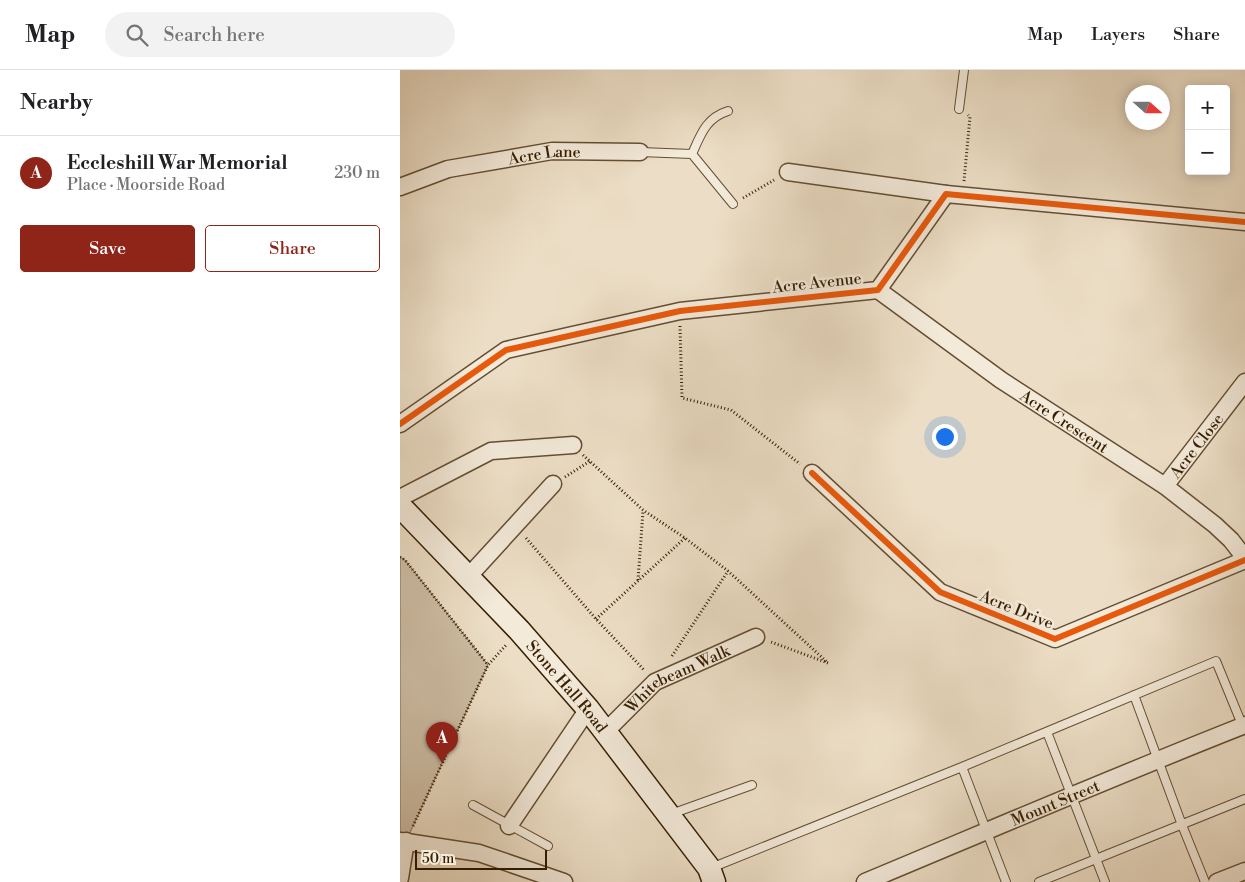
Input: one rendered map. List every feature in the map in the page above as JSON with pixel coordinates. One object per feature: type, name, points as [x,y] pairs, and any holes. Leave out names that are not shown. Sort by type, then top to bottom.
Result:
[{"type":"street","name":"Acre Lane","points":[[400,187],[448,169],[552,151],[640,152]]},
{"type":"street","points":[[788,172],[963,196],[1245,222]]},
{"type":"street","name":"Acre Avenue","points":[[400,424],[506,350],[680,311],[878,290],[946,194]]},
{"type":"street","name":"Acre Crescent","points":[[878,290],[1001,380],[1165,486],[1215,525],[1231,540],[1245,559]]},
{"type":"street","name":"Acre Close","points":[[1165,486],[1245,382]]},
{"type":"street","points":[[400,498],[491,451],[573,445]]},
{"type":"street","name":"Acre Drive","points":[[812,473],[940,592],[1055,639],[1245,559]]},
{"type":"street","points":[[468,577],[553,484]]},
{"type":"street","name":"Stone Hall Road","points":[[400,506],[519,630],[588,709],[669,814],[712,875]]},
{"type":"street","name":"Whitebeam Walk","points":[[606,731],[655,682],[756,637]]},
{"type":"street","points":[[509,826],[588,709]]},
{"type":"street","name":"Mount Street","points":[[865,882],[1157,759],[1244,727]]},
{"type":"street","points":[[400,878],[403,841],[479,853],[564,882]]},
{"type":"street","points":[[1217,882],[1245,871]]},
{"type":"lane","points":[[959,109],[964,70]]},
{"type":"lane","points":[[728,110],[718,114],[705,127],[692,154],[733,204]]},
{"type":"lane","name":"Acre Lane","points":[[640,152],[692,154]]},
{"type":"lane","points":[[712,875],[1216,660],[1244,727]]},
{"type":"lane","points":[[1134,695],[1205,882]]},
{"type":"lane","points":[[1048,732],[1105,882]]},
{"type":"lane","points":[[962,767],[1006,882]]},
{"type":"lane","points":[[669,814],[752,785]]},
{"type":"lane","points":[[1039,882],[1245,799]]},
{"type":"lane","points":[[473,805],[548,846]]},
{"type":"path","points":[[959,109],[970,117],[963,196]]},
{"type":"path","points":[[733,204],[788,172]]},
{"type":"path","points":[[680,311],[682,398],[730,410],[812,473]]},
{"type":"path","points":[[573,445],[643,510],[685,538],[728,571],[828,663],[756,637]]},
{"type":"path","points":[[553,484],[590,462]]},
{"type":"path","points":[[638,581],[643,510]]},
{"type":"path","points":[[516,526],[596,619],[655,682],[728,571]]},
{"type":"path","points":[[596,619],[685,538]]},
{"type":"path","points":[[400,556],[488,665]]},
{"type":"path","points":[[403,841],[488,665],[519,630]]},
{"type":"shaded area","points":[[400,557],[405,560],[488,665],[406,841],[400,841]]},
{"type":"cycle path","points":[[400,424],[506,350],[680,311],[878,290],[946,194],[1245,222]]},
{"type":"cycle path","points":[[812,473],[940,592],[1055,639],[1245,560]]},
{"type":"place","name":"Eccleshill War Memorial","points":[[442,763]]}]
